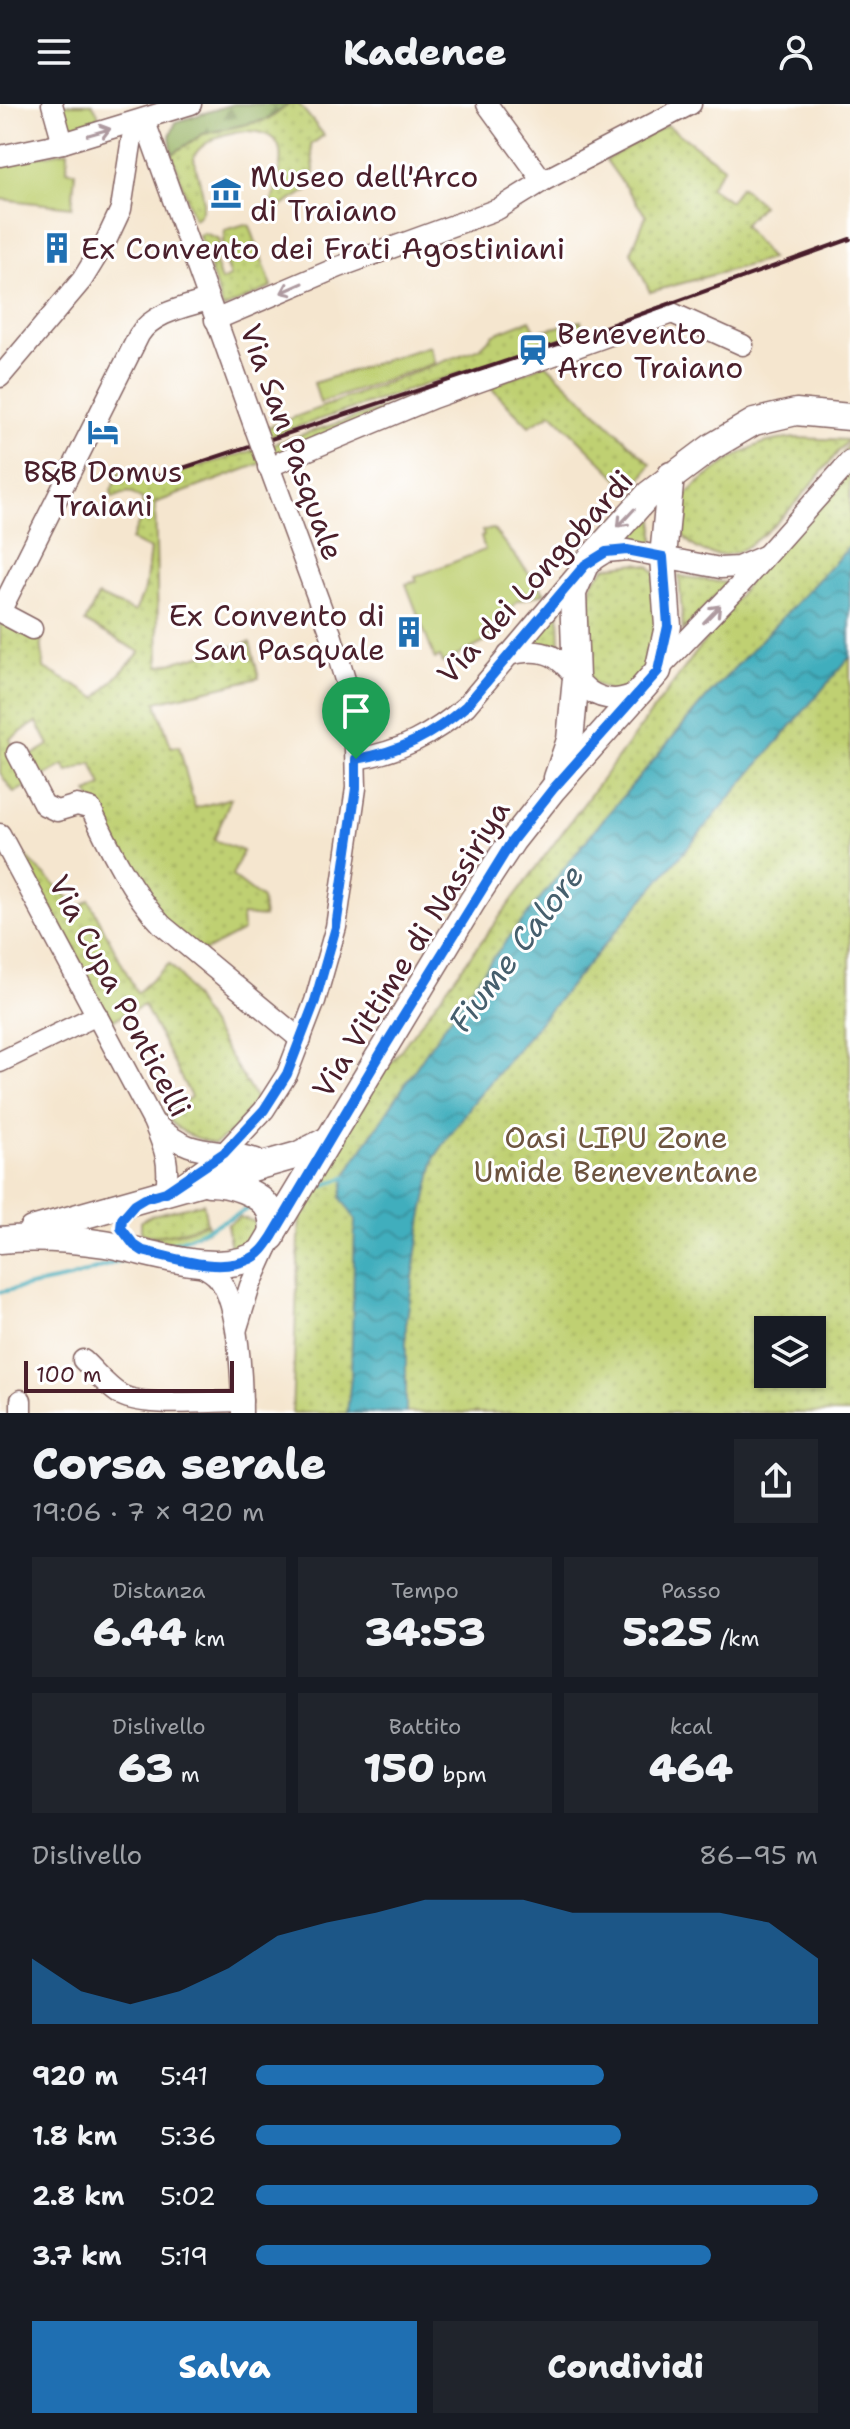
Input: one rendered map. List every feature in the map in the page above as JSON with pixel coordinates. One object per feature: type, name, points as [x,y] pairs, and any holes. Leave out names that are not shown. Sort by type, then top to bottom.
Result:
[{"type":"main road","name":"Via dei Longobardi","points":[[585,565],[649,494],[671,475],[754,422],[796,412],[850,417]]},
{"type":"main road","points":[[658,671],[668,626],[663,557],[671,475]]},
{"type":"main road","points":[[553,789],[570,740],[576,678],[573,593],[585,565]]},
{"type":"main road","name":"Via Vittime di Nassiriya","points":[[272,1237],[472,902],[512,841],[553,789],[658,671]]},
{"type":"main road","points":[[0,1239],[202,1184],[257,1163],[314,1149],[330,1139]]},
{"type":"main road","points":[[0,1239],[64,1239],[223,1265],[240,1262],[261,1252],[272,1237],[272,1218],[264,1203],[231,1186],[202,1184]]},
{"type":"main road","points":[[143,1251],[121,1228],[127,1211],[156,1195]]},
{"type":"street","points":[[52,104],[63,143]]},
{"type":"street","points":[[0,156],[63,143],[191,104]]},
{"type":"street","points":[[487,104],[543,181]]},
{"type":"street","points":[[32,629],[0,612],[139,335],[148,323],[184,307],[212,310],[498,209],[543,181],[691,104]]},
{"type":"street","points":[[0,377],[82,280],[106,241],[121,209],[132,138],[144,119]]},
{"type":"street","name":"Via San Pasquale","points":[[144,119],[331,634],[356,723],[356,788],[336,927],[301,1040],[287,1074],[264,1110]]},
{"type":"street","points":[[267,463],[433,398],[672,313],[743,345]]},
{"type":"street","name":"Via Vittime di Nassiriya","points":[[658,671],[850,461]]},
{"type":"street","points":[[585,565],[606,552],[627,550],[720,568],[738,567],[764,556]]},
{"type":"street","name":"Via dei Longobardi","points":[[356,759],[400,749],[444,725],[466,706],[585,565]]},
{"type":"street","points":[[508,655],[530,649],[541,651],[567,665],[588,691],[601,696],[614,699],[639,693]]},
{"type":"street","points":[[17,753],[44,805],[57,811],[82,805],[91,809],[134,889],[162,925],[301,1040]]},
{"type":"street","name":"Via Cupa Ponticelli","points":[[0,834],[8,862],[97,1015],[166,1149],[169,1168],[156,1195]]},
{"type":"street","points":[[0,1062],[97,1015]]},
{"type":"street","points":[[156,1195],[224,1153],[264,1110]]},
{"type":"street","points":[[264,1110],[257,1137],[257,1163],[264,1203]]},
{"type":"street","points":[[153,1121],[169,1137],[201,1152],[241,1154],[257,1163]]},
{"type":"street","points":[[236,1332],[250,1286],[272,1237]]},
{"type":"street","points":[[83,1360],[111,1387],[131,1398],[161,1402],[245,1404],[236,1332],[223,1286],[218,1277],[193,1262]]},
{"type":"green space","points":[[59,104],[92,104],[98,118],[68,129]]},
{"type":"green space","points":[[233,104],[289,104],[269,119],[203,134],[172,154],[170,136],[176,122]]},
{"type":"green space","points":[[289,104],[299,104],[324,135],[311,145],[314,169],[311,188],[266,216],[278,179],[280,149],[269,136],[259,132],[234,132],[210,141],[194,156],[203,206],[194,220],[172,154],[203,134],[269,119]]},
{"type":"green space","points":[[667,125],[724,167],[710,187],[730,201],[741,186],[762,205],[743,225],[771,259],[650,292],[631,252],[646,216],[606,160]]},
{"type":"green space","points":[[68,151],[67,170],[75,172],[72,207],[0,199],[0,163]]},
{"type":"green space","points":[[245,224],[250,226],[272,287],[223,309],[199,235],[204,233],[219,239],[215,263],[221,281],[230,277],[224,260],[220,258],[225,230]]},
{"type":"green space","points":[[530,320],[536,332],[581,321],[583,332],[267,437],[263,429],[480,348],[494,334]]},
{"type":"green space","points":[[429,346],[435,363],[320,403],[314,383]]},
{"type":"green space","points":[[546,364],[651,464],[633,493],[552,413],[529,426],[490,387]]},
{"type":"green space","points":[[422,396],[313,444],[155,503],[159,666],[250,642],[259,678],[156,702],[171,747],[179,746],[195,808],[231,798],[214,840],[243,851],[232,876],[262,899],[264,917],[242,915],[243,931],[203,952],[167,923],[131,877],[88,793],[102,786],[92,763],[68,772],[64,765],[14,793],[0,773],[0,621],[41,640],[44,668],[97,698],[140,652],[85,622],[98,596],[135,612],[145,589],[150,549],[131,540],[141,518],[143,499],[128,492],[113,498],[111,491],[119,472],[141,479],[157,478]],"holes":[[[37,722],[49,745],[19,763],[10,739]]]},
{"type":"green space","points":[[795,438],[848,440],[799,500],[771,528],[741,550],[731,554],[710,554],[691,544],[679,526],[677,515],[687,494],[712,472],[741,453],[764,443]]},
{"type":"green space","name":"Oasi LIPU Zone Umide Beneventane","points":[[850,441],[850,1413],[292,1413],[300,1212],[371,1090],[839,460]]},
{"type":"green space","points":[[654,510],[654,545],[626,539]]},
{"type":"green space","points":[[493,529],[545,593],[517,601],[485,642],[443,663],[440,657],[435,659],[406,584],[417,581],[415,577],[485,550],[482,531]]},
{"type":"green space","points":[[637,563],[649,566],[656,574],[657,649],[624,693],[614,693],[593,683],[590,674],[590,597],[593,581],[606,567]]},
{"type":"green space","points":[[679,576],[727,583],[683,631]]},
{"type":"green space","points":[[559,606],[560,652],[528,641]]},
{"type":"green space","points":[[21,852],[79,908],[89,900],[137,993],[169,964],[178,973],[256,1099],[233,1131],[214,1144],[181,1130],[165,1114],[191,1097],[144,1005],[111,1021]]},
{"type":"green space","points":[[203,1203],[207,1223],[164,1235],[141,1232],[141,1221],[152,1215]]},
{"type":"green space","points":[[239,1217],[256,1222],[256,1229],[250,1242],[232,1254],[227,1225]]},
{"type":"green space","points":[[207,1223],[208,1230],[176,1244],[151,1237],[182,1232]]},
{"type":"water","name":"Fiume Calore","points":[[850,546],[850,657],[583,970],[473,1103],[435,1157],[422,1218],[406,1325],[406,1413],[347,1413],[351,1377],[355,1219],[341,1198],[345,1178],[353,1163],[495,955],[601,822],[705,699]]},
{"type":"waterway","points":[[310,1190],[347,1177]]},
{"type":"waterway","points":[[165,1246],[252,1207]]},
{"type":"waterway","points":[[0,1292],[70,1278],[125,1259]]},
{"type":"railway","points":[[159,476],[561,343],[850,239]]},
{"type":"place","name":"Museo dell'Arco di Traiano","points":[[226,193]]},
{"type":"place","name":"Ex Convento dei Frati Agostiniani","points":[[57,248]]},
{"type":"place","name":"Benevento Arco Traiano","points":[[533,350]]},
{"type":"place","name":"B&B Domus Traiani","points":[[103,432]]},
{"type":"place","name":"Ex Convento di San Pasquale","points":[[409,632]]},
{"type":"route","points":[[627,550],[663,557],[668,626],[658,671],[553,789],[512,841],[261,1252],[251,1259],[223,1265],[143,1251],[121,1228],[127,1211],[145,1198],[166,1192],[197,1174],[224,1153],[276,1095],[287,1074],[315,1001],[336,927],[356,788],[356,759],[400,749],[444,725],[466,706],[585,565],[606,552],[627,550]]}]
